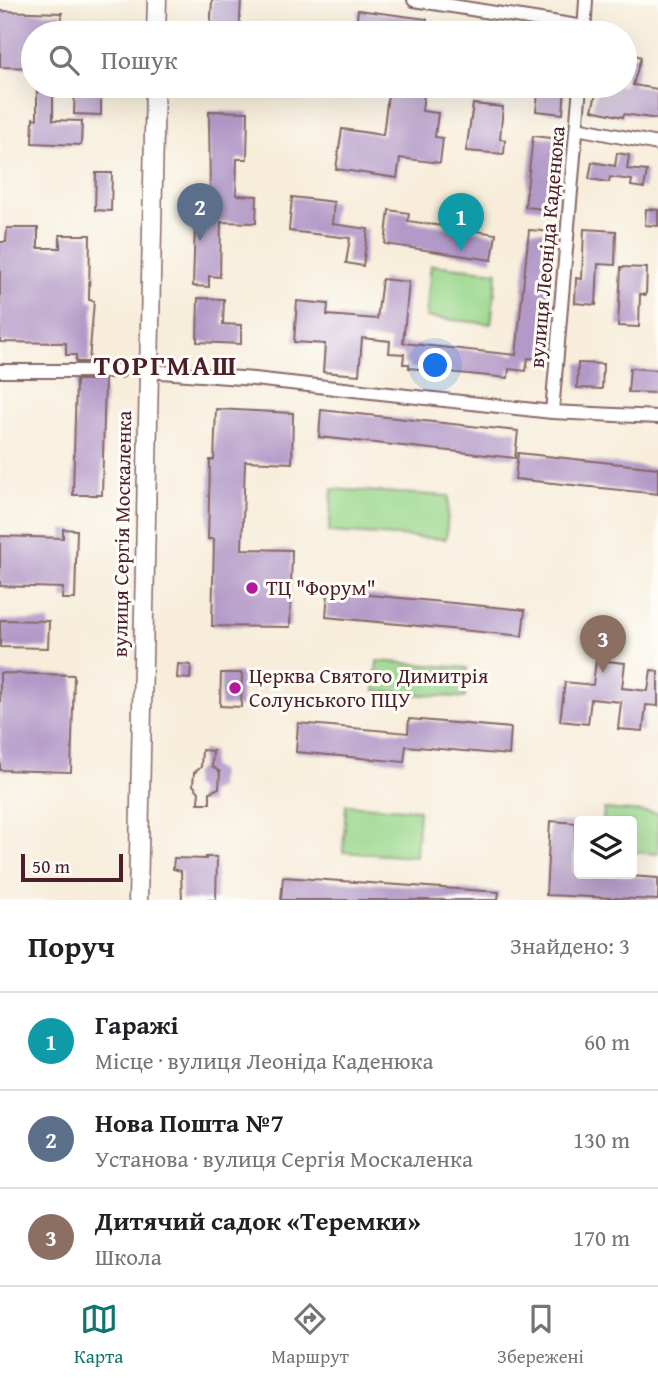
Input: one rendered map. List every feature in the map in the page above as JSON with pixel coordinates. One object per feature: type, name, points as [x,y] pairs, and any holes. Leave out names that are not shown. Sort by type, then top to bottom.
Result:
[{"type":"main road","points":[[156,21],[157,0]]},
{"type":"main road","name":"вулиця Сергія Москаленка","points":[[138,900],[155,98]]},
{"type":"street","points":[[414,0],[533,21]]},
{"type":"street","points":[[585,21],[586,0]]},
{"type":"street","name":"вулиця Леоніда Каденюка","points":[[552,412],[579,98]]},
{"type":"street","points":[[577,128],[658,144]]},
{"type":"street","points":[[0,371],[120,371]]},
{"type":"street","points":[[148,372],[254,379],[552,412],[658,417]]},
{"type":"green space","points":[[431,265],[497,272],[491,324],[426,317]]},
{"type":"green space","points":[[332,489],[449,496],[446,539],[329,532]]},
{"type":"green space","points":[[377,661],[467,668],[465,698],[375,691]]},
{"type":"green space","points":[[346,805],[419,810],[416,857],[343,852]]},
{"type":"green space","points":[[604,809],[658,813],[658,854],[637,852],[637,816],[603,816]]},
{"type":"building","points":[[212,0],[241,0],[240,21],[211,21]]},
{"type":"building","points":[[358,10],[427,19],[427,21],[357,21]]},
{"type":"building","points":[[0,11],[62,13],[62,21],[21,21],[21,68],[0,67]]},
{"type":"building","points":[[637,86],[658,89],[658,119],[624,114],[623,117],[592,110],[595,98],[637,98]]},
{"type":"building","points":[[37,98],[53,98],[53,120],[82,121],[81,145],[32,143],[33,118],[37,119]]},
{"type":"building","points":[[75,98],[101,98],[101,115],[74,114]]},
{"type":"building","points":[[388,98],[424,98],[422,111],[438,113],[435,137],[443,138],[440,163],[400,158],[397,178],[336,169],[342,129],[383,135]]},
{"type":"building","points":[[538,98],[564,98],[563,114],[536,111]]},
{"type":"building","points":[[473,104],[503,107],[500,139],[505,140],[504,154],[466,151]]},
{"type":"building","points":[[209,111],[248,112],[247,159],[237,159],[236,195],[257,196],[256,223],[221,222],[220,277],[209,276],[209,287],[193,286],[196,193],[210,194]]},
{"type":"building","points":[[533,136],[560,139],[553,210],[525,207]]},
{"type":"building","points":[[617,153],[629,155],[627,169],[647,171],[644,188],[631,186],[632,180],[610,177],[609,182],[589,179],[592,162],[615,166]]},
{"type":"building","points":[[96,173],[112,173],[111,211],[95,210]]},
{"type":"building","points":[[292,197],[334,202],[332,224],[368,229],[363,266],[346,263],[350,238],[289,231]]},
{"type":"building","points":[[646,209],[658,210],[658,226],[645,225]]},
{"type":"building","points":[[389,210],[409,213],[408,221],[496,234],[492,260],[385,244]]},
{"type":"building","points":[[7,228],[38,228],[38,248],[60,248],[60,235],[90,235],[89,300],[94,301],[89,362],[76,362],[76,355],[66,355],[66,343],[0,342],[0,242],[6,242]]},
{"type":"building","points":[[584,229],[616,231],[615,265],[598,264],[596,305],[575,303],[576,278],[582,279]]},
{"type":"building","points":[[529,230],[555,232],[542,359],[528,358],[526,371],[509,369],[508,378],[409,368],[409,364],[403,364],[404,354],[389,353],[390,341],[362,338],[359,375],[323,372],[325,344],[294,342],[297,301],[328,304],[327,315],[377,319],[382,279],[409,282],[403,343],[516,355]]},
{"type":"building","points":[[621,267],[647,268],[646,295],[640,294],[639,327],[618,326]]},
{"type":"building","points":[[198,298],[224,299],[223,324],[241,325],[241,344],[197,342]]},
{"type":"building","points":[[578,363],[603,364],[602,389],[577,388]]},
{"type":"building","points":[[630,368],[658,370],[658,393],[628,392]]},
{"type":"building","points":[[76,380],[105,380],[102,495],[73,495]]},
{"type":"building","points":[[216,409],[293,413],[292,463],[245,461],[242,549],[292,550],[290,627],[212,626],[214,539],[208,539],[210,460],[214,460]]},
{"type":"building","points":[[321,410],[518,431],[515,458],[319,437]]},
{"type":"building","points":[[518,453],[658,468],[658,494],[515,479]]},
{"type":"building","points":[[63,529],[77,530],[75,599],[62,599],[63,588],[0,586],[0,536],[63,538]]},
{"type":"building","points":[[328,591],[525,610],[522,636],[326,617]]},
{"type":"building","points":[[0,620],[49,621],[48,648],[0,647]]},
{"type":"building","points":[[596,660],[625,663],[622,688],[648,691],[651,670],[658,671],[658,706],[646,705],[643,731],[618,729],[621,702],[591,699],[588,724],[560,721],[565,682],[593,685]]},
{"type":"building","points":[[178,664],[191,665],[190,679],[177,678]]},
{"type":"building","points":[[0,673],[74,675],[71,772],[0,770]]},
{"type":"building","name":"Церква Святого Димитрія Солунського ПЦУ","points":[[221,673],[242,673],[241,707],[220,706]]},
{"type":"building","points":[[409,719],[511,728],[509,755],[406,746],[404,762],[296,752],[298,723],[408,733]]},
{"type":"building","points":[[202,750],[213,751],[212,766],[220,772],[219,788],[210,792],[210,803],[198,803],[199,792],[193,785],[194,773],[201,767]]},
{"type":"building","points":[[550,821],[574,823],[574,879],[658,878],[658,900],[546,895]]},
{"type":"building","points":[[217,857],[216,900],[182,900],[181,871],[173,869],[174,858]]},
{"type":"building","points":[[283,877],[499,892],[498,900],[281,900]]},
{"type":"place","name":"Нова Пошта №7","points":[[200,241]]},
{"type":"place","name":"Гаражі","points":[[461,251]]},
{"type":"place","name":"ТЦ \"Форум\"","points":[[252,588]]},
{"type":"place","name":"Дитячий садок «Теремки»","points":[[603,673]]},
{"type":"place","name":"Церква Святого Димитрія Солунського ПЦУ","points":[[235,688]]},
{"type":"district","name":"ТОРГМАШ","points":[[166,365]]}]
